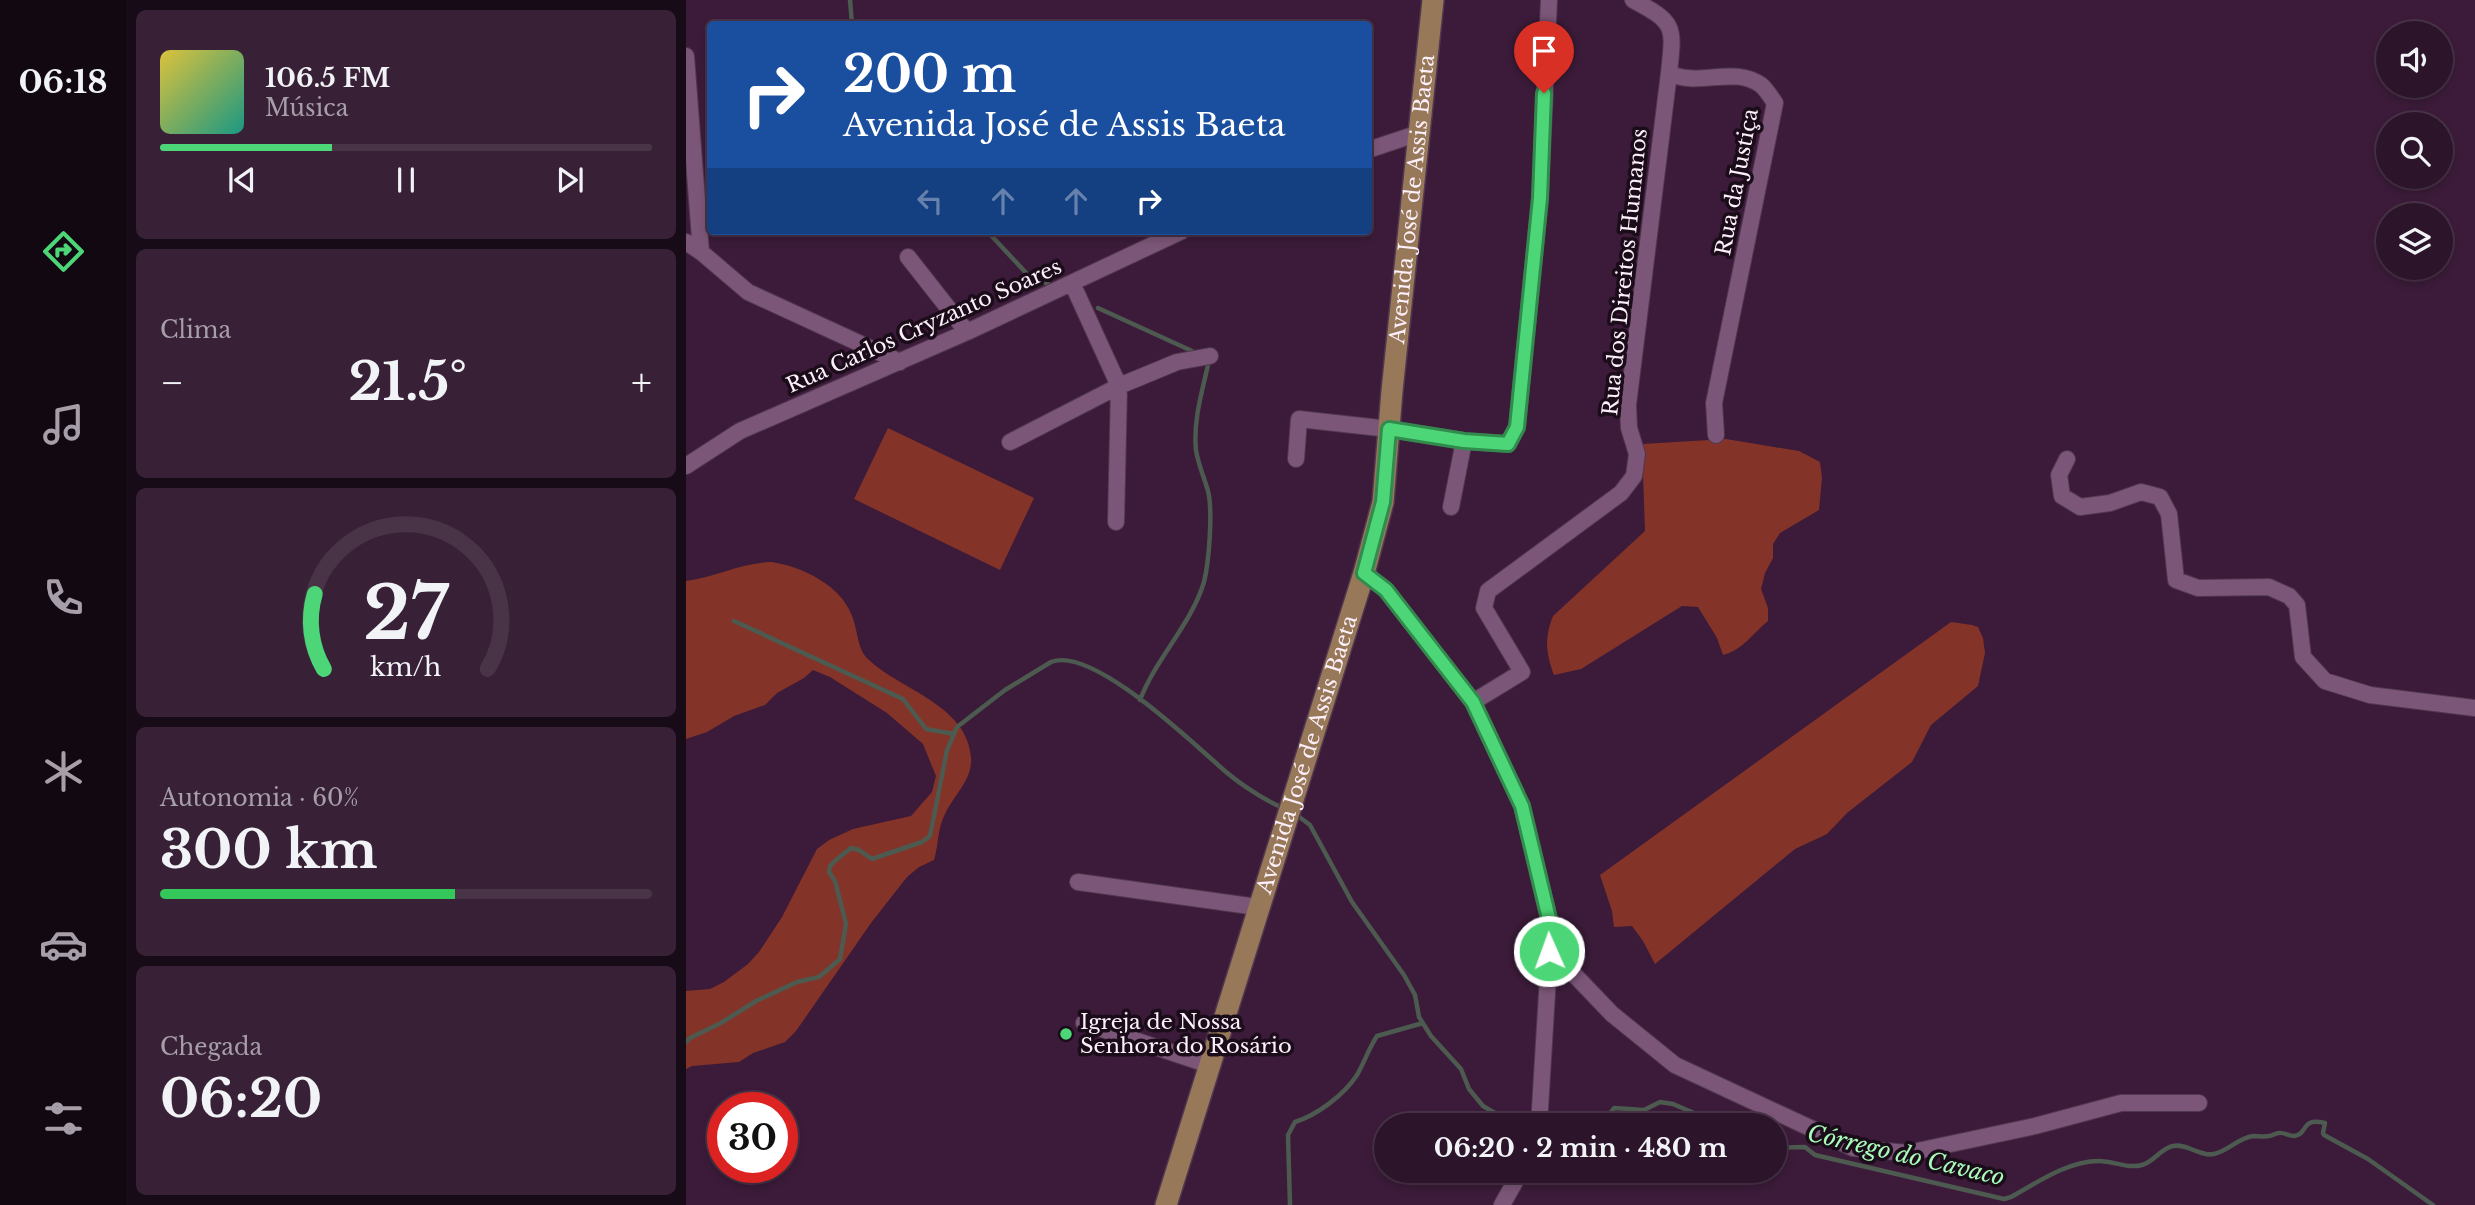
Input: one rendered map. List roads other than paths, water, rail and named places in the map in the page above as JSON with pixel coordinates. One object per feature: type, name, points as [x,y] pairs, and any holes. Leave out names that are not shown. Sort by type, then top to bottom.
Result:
[{"type":"main road","name":"Avenida José de Assis Baeta","points":[[1166,1205],[1364,573],[1383,502],[1433,0]]},
{"type":"street","points":[[1296,459],[1298,419],[1464,441],[1508,444],[1517,427],[1540,198],[1549,0]]},
{"type":"street","points":[[1633,0],[1660,14],[1673,34],[1669,73]]},
{"type":"street","points":[[686,56],[701,252]]},
{"type":"street","name":"Rua da Justiça","points":[[1669,73],[1681,79],[1738,75],[1761,85],[1775,103],[1714,403],[1716,435]]},
{"type":"street","name":"Rua dos Direitos Humanos","points":[[1473,702],[1522,672],[1484,608],[1488,592],[1621,494],[1634,476],[1637,454],[1629,428],[1628,405],[1669,73]]},
{"type":"street","points":[[1372,149],[1419,133]]},
{"type":"street","name":"Rua Carlos Cryzanto Soares","points":[[686,466],[740,431],[967,332],[1174,235]]},
{"type":"street","points":[[686,242],[748,292],[900,362]]},
{"type":"street","points":[[908,257],[967,332]]},
{"type":"street","points":[[1072,283],[1119,386],[1116,522]]},
{"type":"street","points":[[1010,442],[1119,386],[1177,362],[1210,356]]},
{"type":"street","points":[[1451,507],[1464,441]]},
{"type":"street","points":[[2067,459],[2059,475],[2062,496],[2080,507],[2110,503],[2141,492],[2160,497],[2169,514],[2176,580],[2198,588],[2269,587],[2289,596],[2297,605],[2303,657],[2325,681],[2370,695],[2475,708]]},
{"type":"street","points":[[1364,573],[1386,590],[1473,702],[1522,806],[1551,927],[1566,967],[1612,1014],[1675,1065],[1853,1148],[1908,1153],[2035,1126],[2121,1103],[2199,1103]]},
{"type":"street","points":[[1078,883],[1258,907]]},
{"type":"street","points":[[1540,1113],[1551,927]]},
{"type":"street","points":[[1084,1023],[1209,1065]]},
{"type":"street","points":[[1502,1205],[1514,1183]]},
{"type":"waterway","points":[[850,0],[852,21]]},
{"type":"waterway","points":[[991,235],[1028,275],[1048,284]]},
{"type":"waterway","points":[[1098,308],[1192,351]]},
{"type":"waterway","points":[[1140,700],[1155,670],[1191,613],[1206,573],[1210,511],[1208,491],[1195,439],[1208,365]]},
{"type":"waterway","points":[[734,621],[903,699],[926,729],[954,734]]},
{"type":"waterway","name":"Córrego do Cavaco","points":[[686,1042],[756,1001],[797,982],[819,977],[840,959],[846,924],[835,881],[829,872],[830,866],[851,848],[872,859],[922,842],[930,836],[947,750],[957,727],[1005,690],[1051,662],[1068,661],[1089,667],[1113,680],[1161,715],[1239,782],[1283,808]]},
{"type":"waterway","name":"Córrego do Cavaco","points":[[1294,813],[1310,825],[1352,902],[1404,975],[1415,995],[1419,1017],[1431,1036],[1461,1069],[1469,1089],[1483,1106],[1495,1113]]},
{"type":"waterway","points":[[1290,1205],[1288,1135],[1295,1122],[1321,1109],[1345,1090],[1357,1075],[1377,1036],[1423,1023]]},
{"type":"waterway","name":"Córrego do Cavaco","points":[[1612,1113],[1614,1108],[1644,1110],[1660,1102],[1694,1113]]},
{"type":"waterway","name":"Córrego do Cavaco","points":[[1787,1148],[1805,1147],[1815,1155],[2004,1199],[2054,1173],[2087,1162],[2142,1165],[2173,1146],[2214,1154],[2248,1137],[2270,1136],[2276,1133],[2299,1135],[2308,1124],[2317,1122],[2325,1123],[2324,1135],[2368,1159],[2433,1205]]},
{"type":"place","name":"Igreja de Nossa Senhora do Rosário","points":[[1066,1034]]}]
